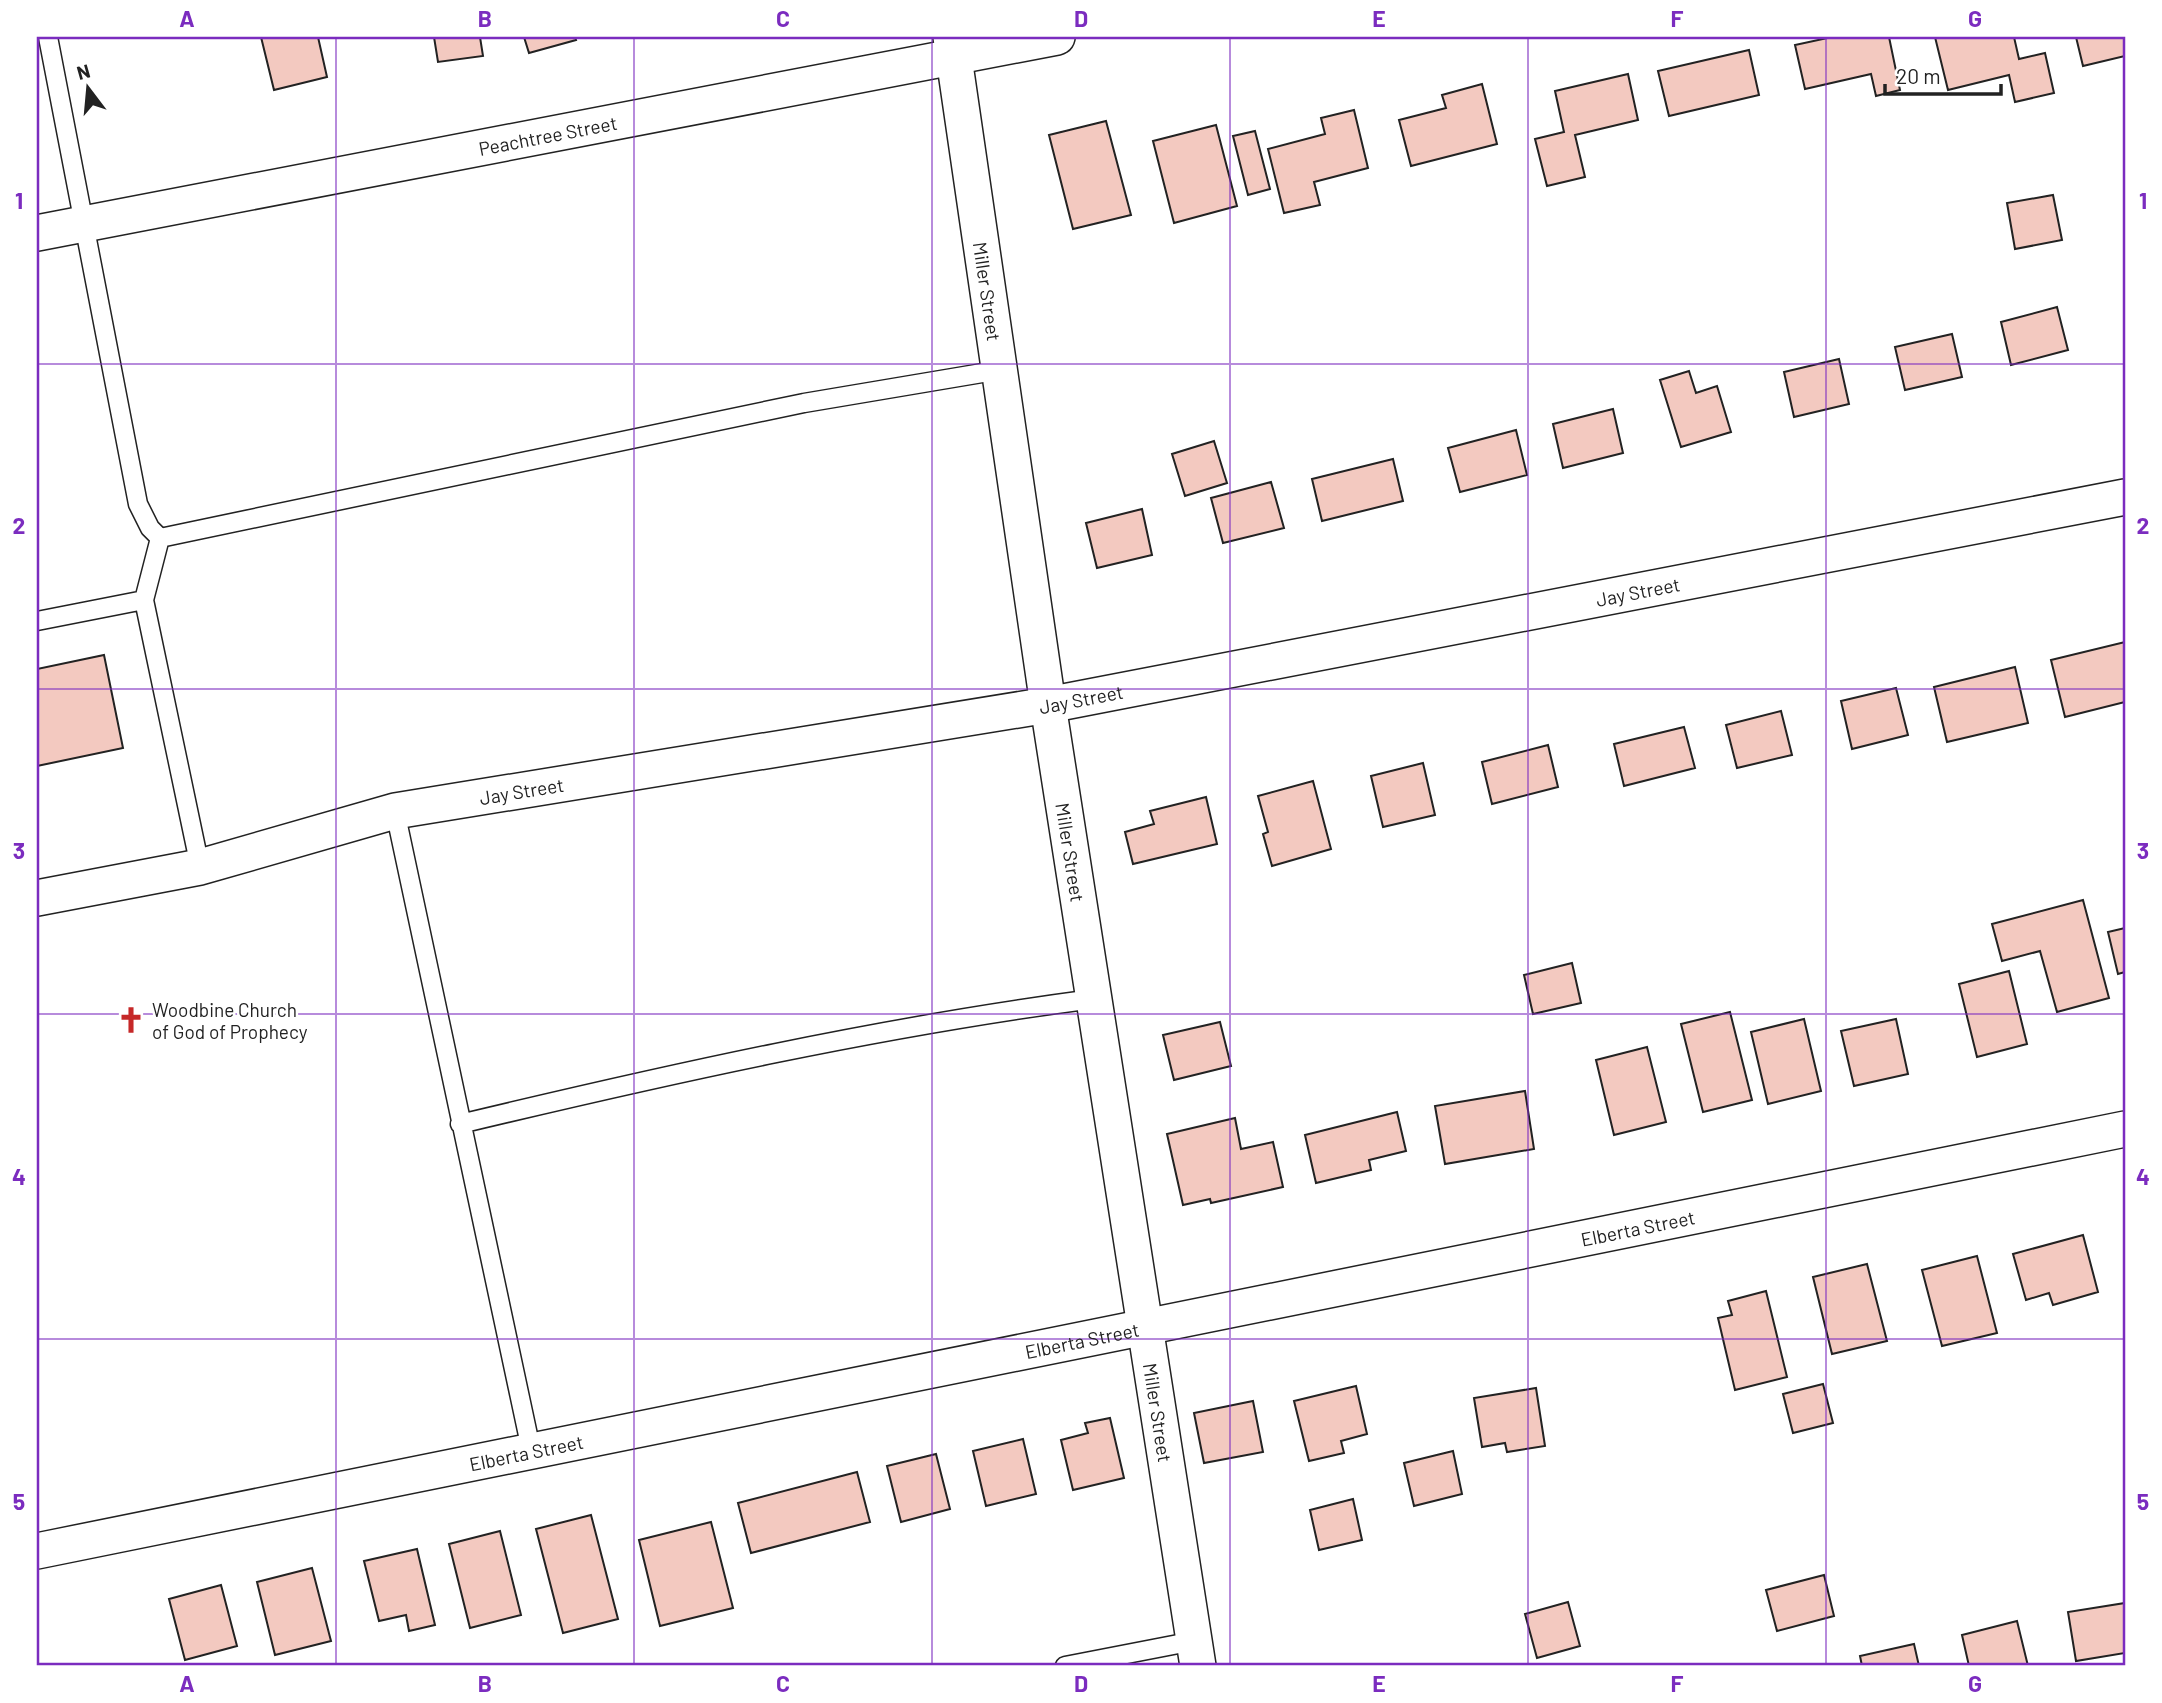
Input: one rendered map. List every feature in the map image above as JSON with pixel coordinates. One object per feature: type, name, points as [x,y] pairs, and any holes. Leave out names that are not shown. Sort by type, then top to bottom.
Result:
[{"type":"street","name":"Peachtree Street","points":[[37,233],[953,47],[1057,37]]},
{"type":"street","name":"Miller Street","points":[[953,47],[1048,705],[1143,1330],[1196,1654]]},
{"type":"street","name":"Jay Street","points":[[37,898],[201,867],[395,811],[1048,705],[2125,497]]},
{"type":"street","name":"Elberta Street","points":[[37,1551],[531,1454],[2125,1129]]},
{"type":"lane","points":[[48,37],[86,223],[138,504],[150,528],[160,538]]},
{"type":"lane","points":[[160,538],[804,403],[1000,370]]},
{"type":"lane","points":[[160,538],[144,600],[201,867]]},
{"type":"lane","points":[[37,621],[144,600]]},
{"type":"lane","points":[[395,811],[531,1454]]},
{"type":"lane","points":[[460,1124],[736,1062],[1032,1007],[1093,999]]},
{"type":"lane","points":[[1065,1666],[1196,1654]]},
{"type":"building","points":[[261,37],[318,37],[327,77],[274,90]]},
{"type":"building","points":[[434,37],[480,37],[483,56],[438,62]]},
{"type":"building","points":[[524,37],[575,37],[576,40],[529,53]]},
{"type":"building","points":[[1832,37],[1889,37],[1900,90],[1876,96],[1871,74],[1805,89],[1795,45]]},
{"type":"building","points":[[1935,37],[2014,37],[2019,59],[2045,53],[2054,93],[2015,102],[2009,75],[1948,90]]},
{"type":"building","points":[[2076,37],[2125,37],[2125,56],[2083,66]]},
{"type":"building","points":[[1749,50],[1759,95],[1669,116],[1658,71]]},
{"type":"building","points":[[1628,74],[1638,120],[1575,135],[1585,177],[1547,186],[1535,139],[1564,132],[1555,91]]},
{"type":"building","points":[[1482,84],[1497,144],[1411,166],[1399,120],[1446,108],[1442,95]]},
{"type":"building","points":[[1354,110],[1368,168],[1314,182],[1320,205],[1284,213],[1268,149],[1325,134],[1321,118]]},
{"type":"building","points":[[1106,121],[1131,215],[1073,229],[1049,135]]},
{"type":"building","points":[[1216,125],[1237,206],[1174,223],[1153,141]]},
{"type":"building","points":[[1255,131],[1270,189],[1248,195],[1233,136]]},
{"type":"building","points":[[2053,195],[2062,240],[2015,249],[2007,203]]},
{"type":"building","points":[[2057,307],[2068,350],[2011,365],[2001,322]]},
{"type":"building","points":[[1952,334],[1962,377],[1905,390],[1895,347]]},
{"type":"building","points":[[1839,359],[1849,404],[1794,417],[1784,372]]},
{"type":"building","points":[[1689,371],[1696,393],[1717,386],[1731,432],[1681,447],[1660,380]]},
{"type":"building","points":[[1613,409],[1623,453],[1563,468],[1553,424]]},
{"type":"building","points":[[1516,430],[1527,475],[1460,492],[1448,448]]},
{"type":"building","points":[[1214,441],[1227,483],[1185,496],[1172,454]]},
{"type":"building","points":[[1393,459],[1403,501],[1322,521],[1312,479]]},
{"type":"building","points":[[1271,482],[1284,528],[1223,543],[1211,498]]},
{"type":"building","points":[[1142,509],[1152,555],[1097,568],[1086,523]]},
{"type":"building","points":[[2125,642],[2125,702],[2065,717],[2051,660]]},
{"type":"building","points":[[104,655],[123,748],[37,766],[37,669]]},
{"type":"building","points":[[2015,667],[2028,723],[1947,742],[1934,687]]},
{"type":"building","points":[[1896,688],[1908,735],[1852,749],[1841,701]]},
{"type":"building","points":[[1781,711],[1792,755],[1737,768],[1726,725]]},
{"type":"building","points":[[1684,727],[1695,768],[1624,786],[1614,744]]},
{"type":"building","points":[[1548,745],[1558,787],[1492,804],[1482,762]]},
{"type":"building","points":[[1423,763],[1435,815],[1383,827],[1371,776]]},
{"type":"building","points":[[1313,781],[1331,849],[1272,866],[1263,834],[1268,832],[1258,796]]},
{"type":"building","points":[[1206,797],[1217,844],[1133,864],[1125,832],[1154,824],[1150,811]]},
{"type":"building","points":[[2083,900],[2109,998],[2057,1012],[2040,951],[2002,961],[1992,924]]},
{"type":"building","points":[[2125,928],[2125,972],[2118,974],[2108,932]]},
{"type":"building","points":[[1572,963],[1581,1003],[1533,1014],[1524,975]]},
{"type":"building","points":[[2009,971],[2027,1044],[1977,1057],[1959,984]]},
{"type":"building","points":[[1730,1012],[1752,1100],[1703,1112],[1681,1024]]},
{"type":"building","points":[[1804,1019],[1821,1091],[1768,1104],[1751,1032]]},
{"type":"building","points":[[1896,1019],[1908,1074],[1854,1086],[1841,1031]]},
{"type":"building","points":[[1220,1022],[1231,1066],[1174,1080],[1163,1035]]},
{"type":"building","points":[[1647,1047],[1666,1122],[1614,1135],[1596,1060]]},
{"type":"building","points":[[1525,1091],[1534,1149],[1445,1164],[1435,1106]]},
{"type":"building","points":[[1397,1112],[1406,1151],[1369,1160],[1371,1170],[1316,1183],[1305,1135]]},
{"type":"building","points":[[1235,1118],[1241,1149],[1273,1142],[1283,1187],[1211,1203],[1210,1199],[1183,1205],[1167,1134]]},
{"type":"building","points":[[2083,1235],[2098,1292],[2053,1305],[2049,1293],[2026,1300],[2013,1254]]},
{"type":"building","points":[[1977,1256],[1997,1333],[1942,1346],[1922,1270]]},
{"type":"building","points":[[1867,1264],[1887,1341],[1832,1354],[1813,1277]]},
{"type":"building","points":[[1766,1291],[1787,1377],[1735,1390],[1718,1318],[1732,1315],[1728,1301]]},
{"type":"building","points":[[1823,1384],[1833,1423],[1793,1433],[1783,1394]]},
{"type":"building","points":[[1356,1386],[1367,1434],[1341,1441],[1344,1453],[1309,1461],[1294,1401]]},
{"type":"building","points":[[1536,1388],[1545,1446],[1507,1452],[1505,1443],[1482,1447],[1474,1398]]},
{"type":"building","points":[[1253,1401],[1263,1452],[1204,1463],[1194,1413]]},
{"type":"building","points":[[1110,1418],[1124,1478],[1073,1490],[1061,1440],[1088,1433],[1085,1423]]},
{"type":"building","points":[[1023,1439],[1036,1494],[986,1506],[973,1451]]},
{"type":"building","points":[[1453,1451],[1462,1494],[1414,1506],[1404,1463]]},
{"type":"building","points":[[936,1454],[950,1509],[901,1522],[887,1466]]},
{"type":"building","points":[[857,1472],[870,1522],[751,1553],[738,1503]]},
{"type":"building","points":[[1353,1499],[1362,1540],[1319,1550],[1310,1510]]},
{"type":"building","points":[[591,1515],[618,1619],[563,1633],[536,1529]]},
{"type":"building","points":[[711,1522],[733,1608],[660,1626],[639,1540]]},
{"type":"building","points":[[500,1531],[521,1615],[470,1628],[449,1544]]},
{"type":"building","points":[[417,1549],[435,1625],[409,1631],[406,1615],[379,1621],[364,1561]]},
{"type":"building","points":[[312,1568],[331,1641],[275,1655],[257,1582]]},
{"type":"building","points":[[1824,1575],[1834,1616],[1777,1631],[1766,1590]]},
{"type":"building","points":[[221,1585],[237,1646],[185,1660],[169,1599]]},
{"type":"building","points":[[1568,1602],[1580,1646],[1537,1658],[1525,1614]]},
{"type":"building","points":[[2125,1603],[2125,1653],[2076,1661],[2068,1612]]},
{"type":"building","points":[[2017,1621],[2028,1666],[1969,1666],[1962,1635]]},
{"type":"building","points":[[1914,1644],[1919,1666],[1862,1666],[1860,1656]]},
{"type":"place","name":"Woodbine Church of God of Prophecy","points":[[131,1020]]}]
